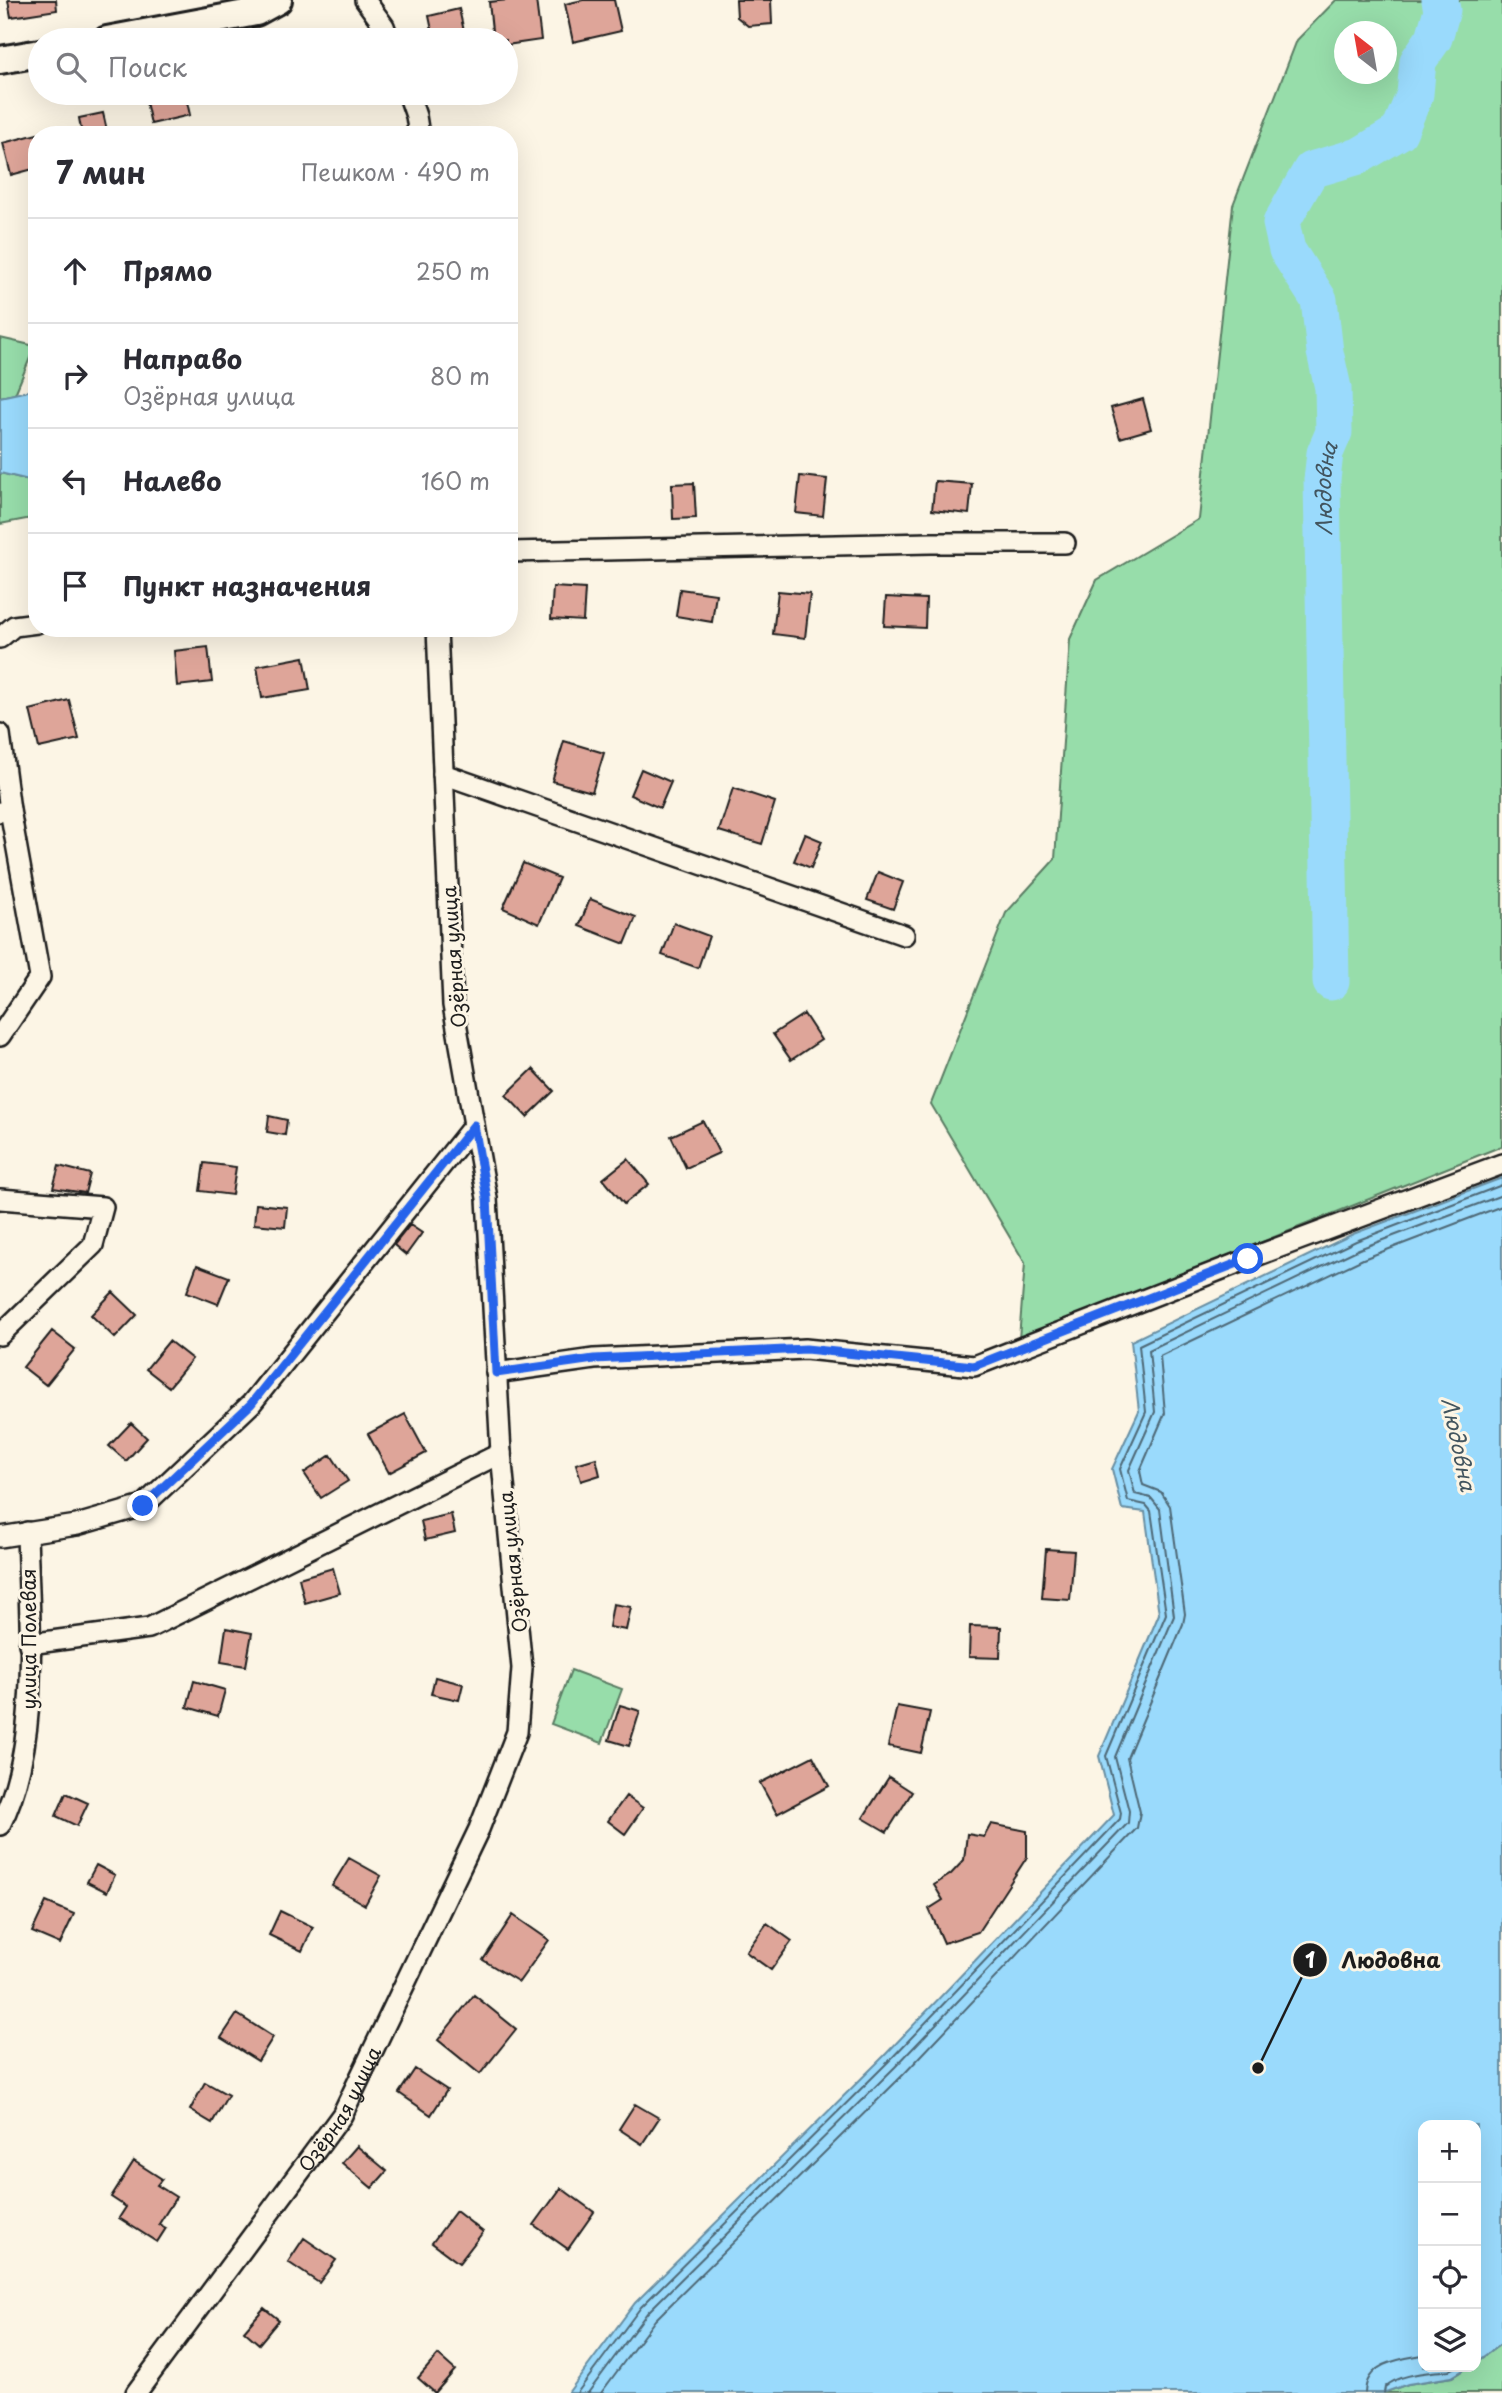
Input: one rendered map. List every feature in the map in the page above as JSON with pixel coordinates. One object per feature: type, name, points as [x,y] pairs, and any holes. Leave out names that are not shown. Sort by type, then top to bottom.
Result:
[{"type":"main road","points":[[171,28],[256,12],[278,0]]},
{"type":"main road","points":[[0,60],[28,55]]},
{"type":"street","points":[[365,0],[385,28]]},
{"type":"street","points":[[412,105],[418,126]]},
{"type":"street","points":[[518,552],[1065,542]]},
{"type":"street","points":[[0,638],[14,626],[28,624]]},
{"type":"street","name":"Озёрная улица","points":[[136,2393],[342,2115],[479,1829],[517,1731],[522,1668],[501,1453],[487,1198],[453,1005],[437,637]]},
{"type":"street","points":[[0,734],[5,811],[40,977],[0,1036]]},
{"type":"street","points":[[443,774],[904,935]]},
{"type":"street","points":[[0,1536],[77,1525],[143,1506],[251,1404],[474,1125]]},
{"type":"street","points":[[496,1373],[594,1359],[806,1349],[974,1366],[1502,1164]]},
{"type":"street","points":[[0,1199],[103,1207],[93,1245],[0,1335]]},
{"type":"street","points":[[29,1644],[149,1628],[501,1453]]},
{"type":"street","name":"улица Полевая","points":[[0,1825],[12,1803],[30,1710],[27,1532]]},
{"type":"green space","points":[[1336,0],[1502,0],[1502,1146],[1019,1339],[1025,1263],[931,1104],[1006,913],[1055,859],[1070,639],[1097,580],[1199,519],[1233,205],[1297,40]]},
{"type":"green space","points":[[0,338],[28,344],[28,363],[15,394],[0,397]]},
{"type":"green space","points":[[0,473],[28,480],[28,519],[0,524]]},
{"type":"green space","points":[[571,1670],[622,1689],[602,1743],[551,1724]]},
{"type":"green space","points":[[1502,2343],[1502,2393],[1383,2393],[1408,2384],[1452,2377],[1460,2372],[1481,2372],[1481,2358]]},
{"type":"water","points":[[28,391],[28,480],[0,473],[0,397]]},
{"type":"water","points":[[1502,1178],[1502,2343],[1481,2358],[1481,2120],[1418,2120],[1418,2372],[1460,2372],[1452,2377],[1408,2384],[1383,2393],[568,2393],[635,2303],[884,2056],[1114,1815],[1099,1756],[1159,1614],[1145,1512],[1122,1509],[1112,1469],[1139,1411],[1131,1341],[1353,1234]]},
{"type":"building","points":[[8,0],[56,0],[57,10],[11,17]]},
{"type":"building","points":[[536,0],[541,40],[518,43],[518,28],[492,28],[489,2]]},
{"type":"building","points":[[583,0],[614,0],[621,31],[573,42],[565,4]]},
{"type":"building","points":[[736,0],[771,0],[772,24],[748,26],[737,17]]},
{"type":"building","points":[[459,9],[463,28],[432,28],[429,16]]},
{"type":"building","points":[[147,105],[188,105],[190,115],[151,124]]},
{"type":"building","points":[[103,113],[106,126],[80,126],[79,118]]},
{"type":"building","points":[[28,136],[28,170],[11,175],[3,143]]},
{"type":"building","points":[[1143,399],[1151,429],[1120,438],[1111,408]]},
{"type":"building","points":[[800,476],[827,479],[823,516],[796,513]]},
{"type":"building","points":[[935,481],[972,484],[969,514],[932,510]]},
{"type":"building","points":[[694,483],[696,518],[673,519],[672,484]]},
{"type":"building","points":[[553,587],[585,589],[583,621],[551,619]]},
{"type":"building","points":[[680,589],[716,594],[712,622],[676,616]]},
{"type":"building","points":[[778,591],[810,594],[805,638],[773,634]]},
{"type":"building","points":[[886,597],[926,599],[925,628],[884,626]]},
{"type":"building","points":[[208,647],[212,682],[177,686],[174,651]]},
{"type":"building","points":[[304,657],[310,690],[262,698],[257,666]]},
{"type":"building","points":[[69,700],[79,739],[39,748],[30,710]]},
{"type":"building","points":[[564,741],[604,753],[592,792],[552,781]]},
{"type":"building","points":[[641,769],[671,782],[660,808],[630,795]]},
{"type":"building","points":[[733,788],[775,802],[762,844],[719,831]]},
{"type":"building","points":[[805,834],[822,841],[811,868],[794,861]]},
{"type":"building","points":[[523,863],[559,878],[539,924],[503,908]]},
{"type":"building","points":[[878,872],[903,882],[893,909],[867,900]]},
{"type":"building","points":[[590,899],[636,917],[625,944],[579,926]]},
{"type":"building","points":[[674,923],[709,936],[698,968],[662,955]]},
{"type":"building","points":[[804,1014],[821,1040],[791,1060],[773,1034]]},
{"type":"building","points":[[533,1069],[554,1091],[527,1117],[506,1095]]},
{"type":"building","points":[[269,1116],[287,1120],[285,1135],[267,1132]]},
{"type":"building","points":[[703,1121],[719,1153],[686,1168],[671,1136]]},
{"type":"building","points":[[628,1159],[649,1184],[624,1204],[603,1179]]},
{"type":"building","points":[[204,1163],[236,1167],[232,1195],[200,1191]]},
{"type":"building","points":[[59,1166],[90,1174],[85,1193],[53,1188]]},
{"type":"building","points":[[256,1204],[287,1207],[285,1227],[254,1224]]},
{"type":"building","points":[[410,1225],[422,1233],[406,1255],[394,1245]]},
{"type":"building","points":[[197,1265],[229,1277],[218,1304],[187,1292]]},
{"type":"building","points":[[113,1292],[137,1315],[115,1338],[91,1315]]},
{"type":"building","points":[[52,1331],[75,1349],[46,1385],[23,1367]]},
{"type":"building","points":[[169,1341],[192,1359],[169,1387],[146,1369]]},
{"type":"building","points":[[405,1414],[426,1453],[389,1473],[368,1434]]},
{"type":"building","points":[[131,1423],[147,1438],[126,1461],[109,1446]]},
{"type":"building","points":[[331,1455],[348,1481],[321,1498],[304,1473]]},
{"type":"building","points":[[596,1458],[600,1475],[581,1481],[576,1464]]},
{"type":"building","points":[[451,1514],[455,1533],[425,1540],[421,1521]]},
{"type":"building","points":[[1046,1549],[1074,1551],[1070,1600],[1042,1598]]},
{"type":"building","points":[[333,1568],[340,1593],[305,1603],[299,1578]]},
{"type":"building","points":[[613,1604],[631,1607],[626,1630],[609,1627]]},
{"type":"building","points":[[970,1626],[1001,1627],[1000,1658],[969,1657]]},
{"type":"building","points":[[226,1628],[252,1633],[246,1666],[221,1662]]},
{"type":"building","points":[[435,1677],[463,1684],[459,1700],[431,1694]]},
{"type":"building","points":[[194,1681],[225,1690],[218,1716],[187,1707]]},
{"type":"building","points":[[620,1705],[640,1711],[629,1746],[609,1740]]},
{"type":"building","points":[[897,1706],[930,1712],[921,1753],[888,1746]]},
{"type":"building","points":[[813,1756],[829,1786],[777,1814],[760,1783]]},
{"type":"building","points":[[889,1777],[912,1792],[887,1832],[863,1818]]},
{"type":"building","points":[[66,1793],[88,1803],[77,1826],[56,1816]]},
{"type":"building","points":[[626,1796],[643,1808],[625,1834],[608,1821]]},
{"type":"building","points":[[991,1824],[1027,1831],[1027,1857],[978,1932],[944,1943],[929,1909],[943,1900],[934,1885],[951,1874],[964,1860],[967,1834],[984,1837]]},
{"type":"building","points":[[349,1858],[381,1876],[365,1905],[332,1886]]},
{"type":"building","points":[[96,1865],[115,1875],[107,1892],[87,1882]]},
{"type":"building","points":[[46,1902],[74,1914],[60,1944],[32,1932]]},
{"type":"building","points":[[280,1911],[313,1927],[302,1951],[269,1935]]},
{"type":"building","points":[[513,1915],[549,1940],[519,1982],[483,1960]]},
{"type":"building","points":[[767,1923],[792,1941],[771,1970],[746,1952]]},
{"type":"building","points":[[474,1995],[516,2029],[480,2074],[438,2040]]},
{"type":"building","points":[[237,2014],[273,2037],[258,2061],[221,2038]]},
{"type":"building","points":[[415,2069],[447,2090],[431,2115],[399,2093]]},
{"type":"building","points":[[205,2082],[228,2095],[212,2123],[190,2110]]},
{"type":"building","points":[[635,2104],[659,2118],[642,2144],[619,2129]]},
{"type":"building","points":[[357,2146],[387,2171],[372,2188],[342,2163]]},
{"type":"building","points":[[134,2161],[162,2179],[157,2185],[176,2197],[159,2224],[166,2228],[157,2242],[119,2218],[126,2207],[111,2197]]},
{"type":"building","points":[[561,2188],[594,2212],[568,2249],[534,2225]]},
{"type":"building","points":[[456,2211],[483,2232],[459,2263],[432,2243]]},
{"type":"building","points":[[304,2238],[336,2260],[319,2283],[288,2262]]},
{"type":"building","points":[[264,2308],[279,2320],[259,2344],[244,2331]]},
{"type":"building","points":[[438,2355],[455,2370],[435,2393],[418,2378]]},
{"type":"waterway","name":"Людовна","points":[[1331,982],[1322,480],[1325,453],[1334,432],[1333,388],[1325,352],[1319,300],[1287,250],[1281,223],[1311,170],[1359,156],[1399,132],[1415,94],[1418,61],[1434,38],[1442,10],[1440,0]]},
{"type":"place","name":"Людовна","points":[[1258,2068]]},
{"type":"route","points":[[143,1506],[251,1404],[474,1125],[487,1198],[496,1373],[594,1359],[806,1349],[974,1366],[1248,1259]]}]
